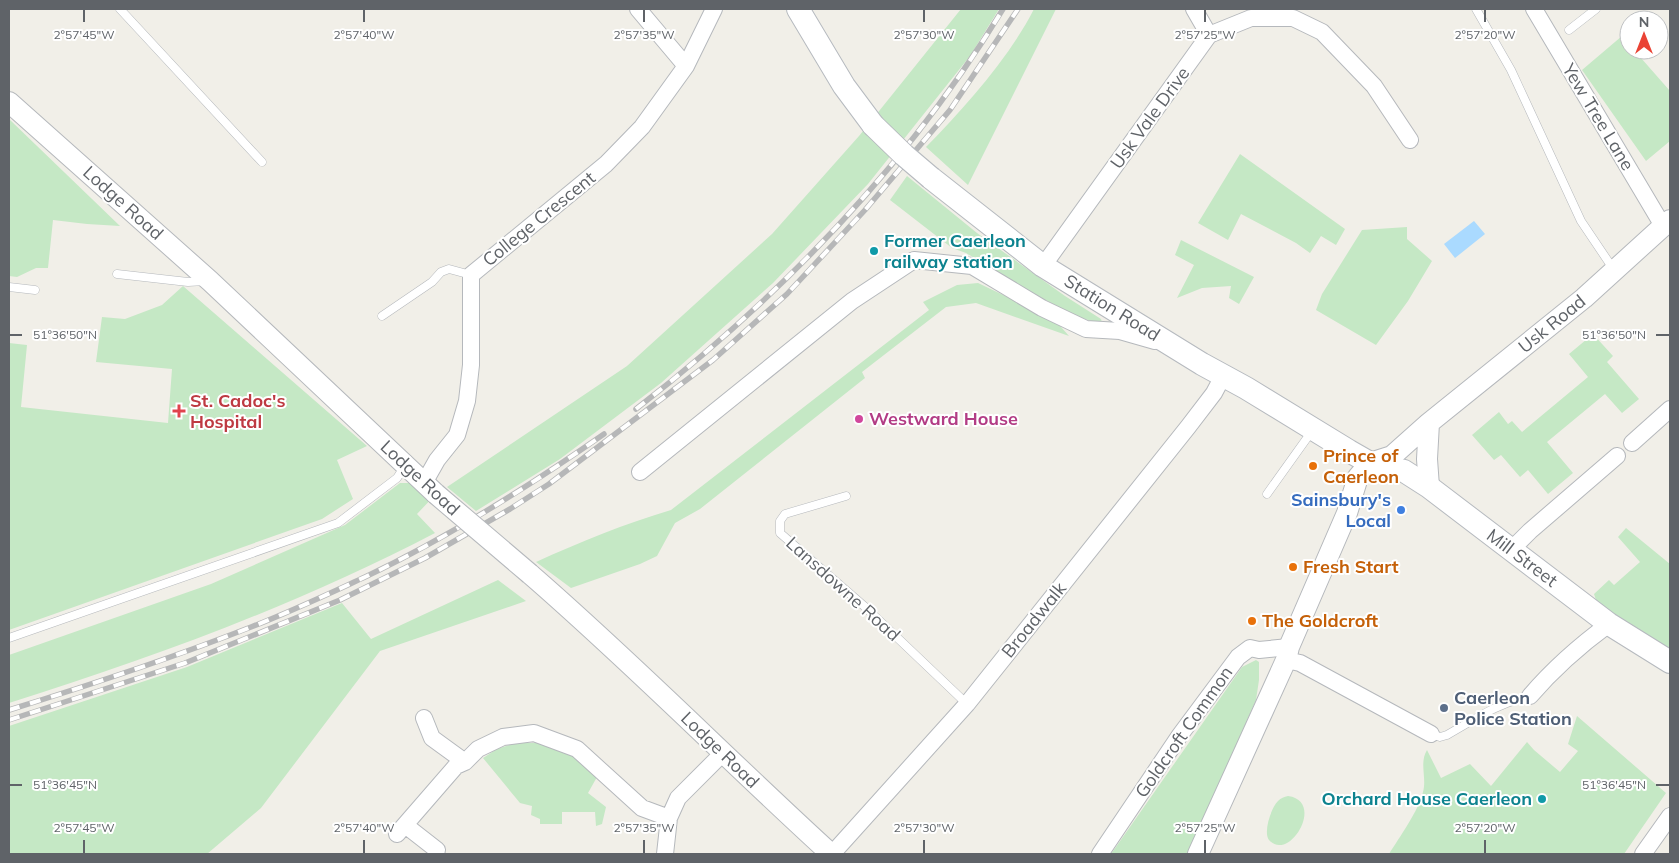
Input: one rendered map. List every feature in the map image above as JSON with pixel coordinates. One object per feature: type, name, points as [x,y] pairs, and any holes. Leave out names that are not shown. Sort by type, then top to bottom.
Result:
[{"type":"main road","name":"Station Road","points":[[798,9],[844,86],[873,125],[931,178],[1043,266],[1370,463]]},
{"type":"main road","name":"Mill Street","points":[[1370,463],[1404,471],[1429,487],[1507,549],[1609,624],[1670,662]]},
{"type":"street","points":[[638,9],[686,66]]},
{"type":"street","name":"College Crescent","points":[[430,489],[437,460],[457,435],[467,401],[471,364],[471,275],[606,164],[642,127],[686,66],[714,9]]},
{"type":"street","points":[[1194,9],[1209,35],[1251,18],[1293,18],[1322,32],[1374,86],[1410,140]]},
{"type":"street","name":"Yew Tree Lane","points":[[1534,9],[1667,223]]},
{"type":"street","name":"Usk Vale Drive","points":[[1043,266],[1209,35]]},
{"type":"street","name":"Lodge Road","points":[[9,102],[210,281],[430,489],[581,618],[782,810],[832,854]]},
{"type":"street","name":"Usk Road","points":[[1370,463],[1392,456],[1429,423],[1584,298],[1667,223]]},
{"type":"street","points":[[640,472],[852,301],[914,260],[972,266],[1042,308],[1086,328],[1120,332],[1174,346]]},
{"type":"street","name":"Broadwalk","points":[[832,854],[967,704],[1188,427],[1214,393],[1223,376]]},
{"type":"street","points":[[1632,443],[1670,409]]},
{"type":"street","points":[[1429,423],[1427,459],[1429,487]]},
{"type":"street","points":[[1507,549],[1617,456]]},
{"type":"street","points":[[1198,854],[1287,654],[1347,512],[1358,477],[1370,463]]},
{"type":"street","points":[[1530,696],[1569,655],[1609,624]]},
{"type":"street","name":"Goldcroft Common","points":[[1100,854],[1180,735],[1238,657],[1250,648],[1287,654]]},
{"type":"street","points":[[1287,654],[1300,663],[1431,734]]},
{"type":"street","points":[[424,718],[432,738],[465,762]]},
{"type":"street","points":[[437,850],[401,830],[456,766],[465,762],[478,749],[503,737],[534,733],[577,749],[642,808],[669,818]]},
{"type":"street","points":[[666,854],[669,818],[678,798],[723,753]]},
{"type":"street","points":[[1643,854],[1670,816]]},
{"type":"lane","points":[[120,9],[262,162]]},
{"type":"lane","points":[[1476,9],[1510,70],[1581,221],[1614,270]]},
{"type":"lane","points":[[1569,30],[1596,9]]},
{"type":"lane","points":[[382,316],[432,282],[441,272],[449,269],[471,275]]},
{"type":"lane","points":[[117,274],[188,282],[210,281]]},
{"type":"lane","points":[[9,287],[35,290]]},
{"type":"lane","points":[[1267,494],[1313,429]]},
{"type":"lane","points":[[9,638],[338,523],[397,478],[406,465]]},
{"type":"lane","name":"Lansdowne Road","points":[[846,496],[785,514],[780,521],[780,533],[864,606],[967,704]]},
{"type":"lane","points":[[1431,734],[1440,737],[1447,735],[1510,700],[1530,696]]},
{"type":"green space","points":[[961,9],[999,9],[970,56],[868,184],[773,283],[661,383],[560,459],[476,511],[447,487],[627,366],[772,234],[859,136]]},
{"type":"green space","points":[[1034,9],[1056,9],[968,185],[926,147],[971,99],[999,64]]},
{"type":"green space","points":[[1619,39],[1619,60],[1643,60],[1670,91],[1670,141],[1646,161],[1582,70]]},
{"type":"green space","points":[[9,119],[120,226],[53,220],[48,268],[36,268],[17,277],[9,276]]},
{"type":"green space","points":[[1240,154],[1345,229],[1336,245],[1321,236],[1310,253],[1296,243],[1241,214],[1228,240],[1198,223]]},
{"type":"green space","points":[[907,176],[977,233],[1065,296],[1101,319],[1102,323],[1075,315],[1055,305],[966,253],[952,248],[890,200]]},
{"type":"green space","points":[[1407,227],[1407,239],[1432,261],[1408,301],[1376,345],[1316,310],[1322,294],[1362,230]]},
{"type":"green space","points":[[1181,240],[1254,277],[1239,304],[1229,298],[1231,286],[1202,288],[1177,298],[1194,265],[1175,255]]},
{"type":"green space","points":[[978,283],[1054,319],[1069,336],[976,303],[946,307],[862,372],[865,378],[700,509],[675,523],[657,556],[640,564],[571,588],[536,562],[602,534],[671,510],[929,310],[923,302],[957,285]]},
{"type":"green space","points":[[183,286],[367,446],[337,460],[353,499],[322,519],[9,630],[9,343],[27,345],[21,407],[168,423],[172,369],[96,362],[102,317],[125,319],[162,305]]},
{"type":"green space","points":[[1593,334],[1613,356],[1607,362],[1639,399],[1622,413],[1605,394],[1547,442],[1573,473],[1548,494],[1528,470],[1520,477],[1501,455],[1494,460],[1472,435],[1499,412],[1508,424],[1512,421],[1522,432],[1588,377],[1569,354]]},
{"type":"green space","points":[[400,483],[424,483],[436,494],[417,514],[435,533],[384,559],[279,606],[172,648],[9,703],[9,655],[211,584],[345,525]]},
{"type":"green space","points":[[1626,528],[1670,564],[1670,655],[1598,606],[1594,594],[1609,580],[1614,585],[1640,562],[1618,537]]},
{"type":"green space","points":[[498,580],[526,601],[380,651],[261,808],[207,854],[9,854],[9,726],[187,667],[342,603],[371,639]]},
{"type":"green space","points":[[1256,660],[1259,662],[1259,680],[1256,700],[1188,854],[1111,854],[1242,667]]},
{"type":"green space","points":[[1577,716],[1666,793],[1624,854],[1389,854],[1421,799],[1424,787],[1424,760],[1427,750],[1441,778],[1470,764],[1491,786],[1527,742],[1560,772],[1578,751],[1568,744]]},
{"type":"green space","points":[[515,743],[539,743],[571,755],[597,777],[588,793],[606,807],[602,824],[596,826],[595,812],[562,812],[562,824],[540,824],[540,819],[531,815],[532,806],[520,803],[483,758],[497,749]]},
{"type":"green space","points":[[1288,796],[1299,800],[1304,808],[1304,818],[1294,838],[1286,844],[1277,845],[1269,840],[1267,836],[1269,820],[1278,801]]},
{"type":"water","points":[[1474,221],[1485,234],[1455,258],[1444,244]]},
{"type":"railway","points":[[636,409],[740,321],[790,275],[838,226],[926,121],[966,66],[1003,9]]},
{"type":"railway","points":[[9,720],[185,663],[340,600],[425,558],[549,484],[713,360],[787,294],[865,210],[950,110],[1018,9]]},
{"type":"railway","points":[[9,710],[131,671],[309,603],[396,562],[457,528],[546,473],[604,434]]},
{"type":"place","name":"Former Caerleon railway station","points":[[874,251]]},
{"type":"place","name":"St. Cadoc's Hospital","points":[[179,411]]},
{"type":"place","name":"Westward House","points":[[859,419]]},
{"type":"place","name":"Prince of Caerleon","points":[[1313,466]]},
{"type":"place","name":"Sainsbury's Local","points":[[1401,510]]},
{"type":"place","name":"Fresh Start","points":[[1293,567]]},
{"type":"place","name":"The Goldcroft","points":[[1252,621]]},
{"type":"place","name":"Caerleon Police Station","points":[[1444,708]]},
{"type":"place","name":"Orchard House Caerleon","points":[[1542,799]]}]
